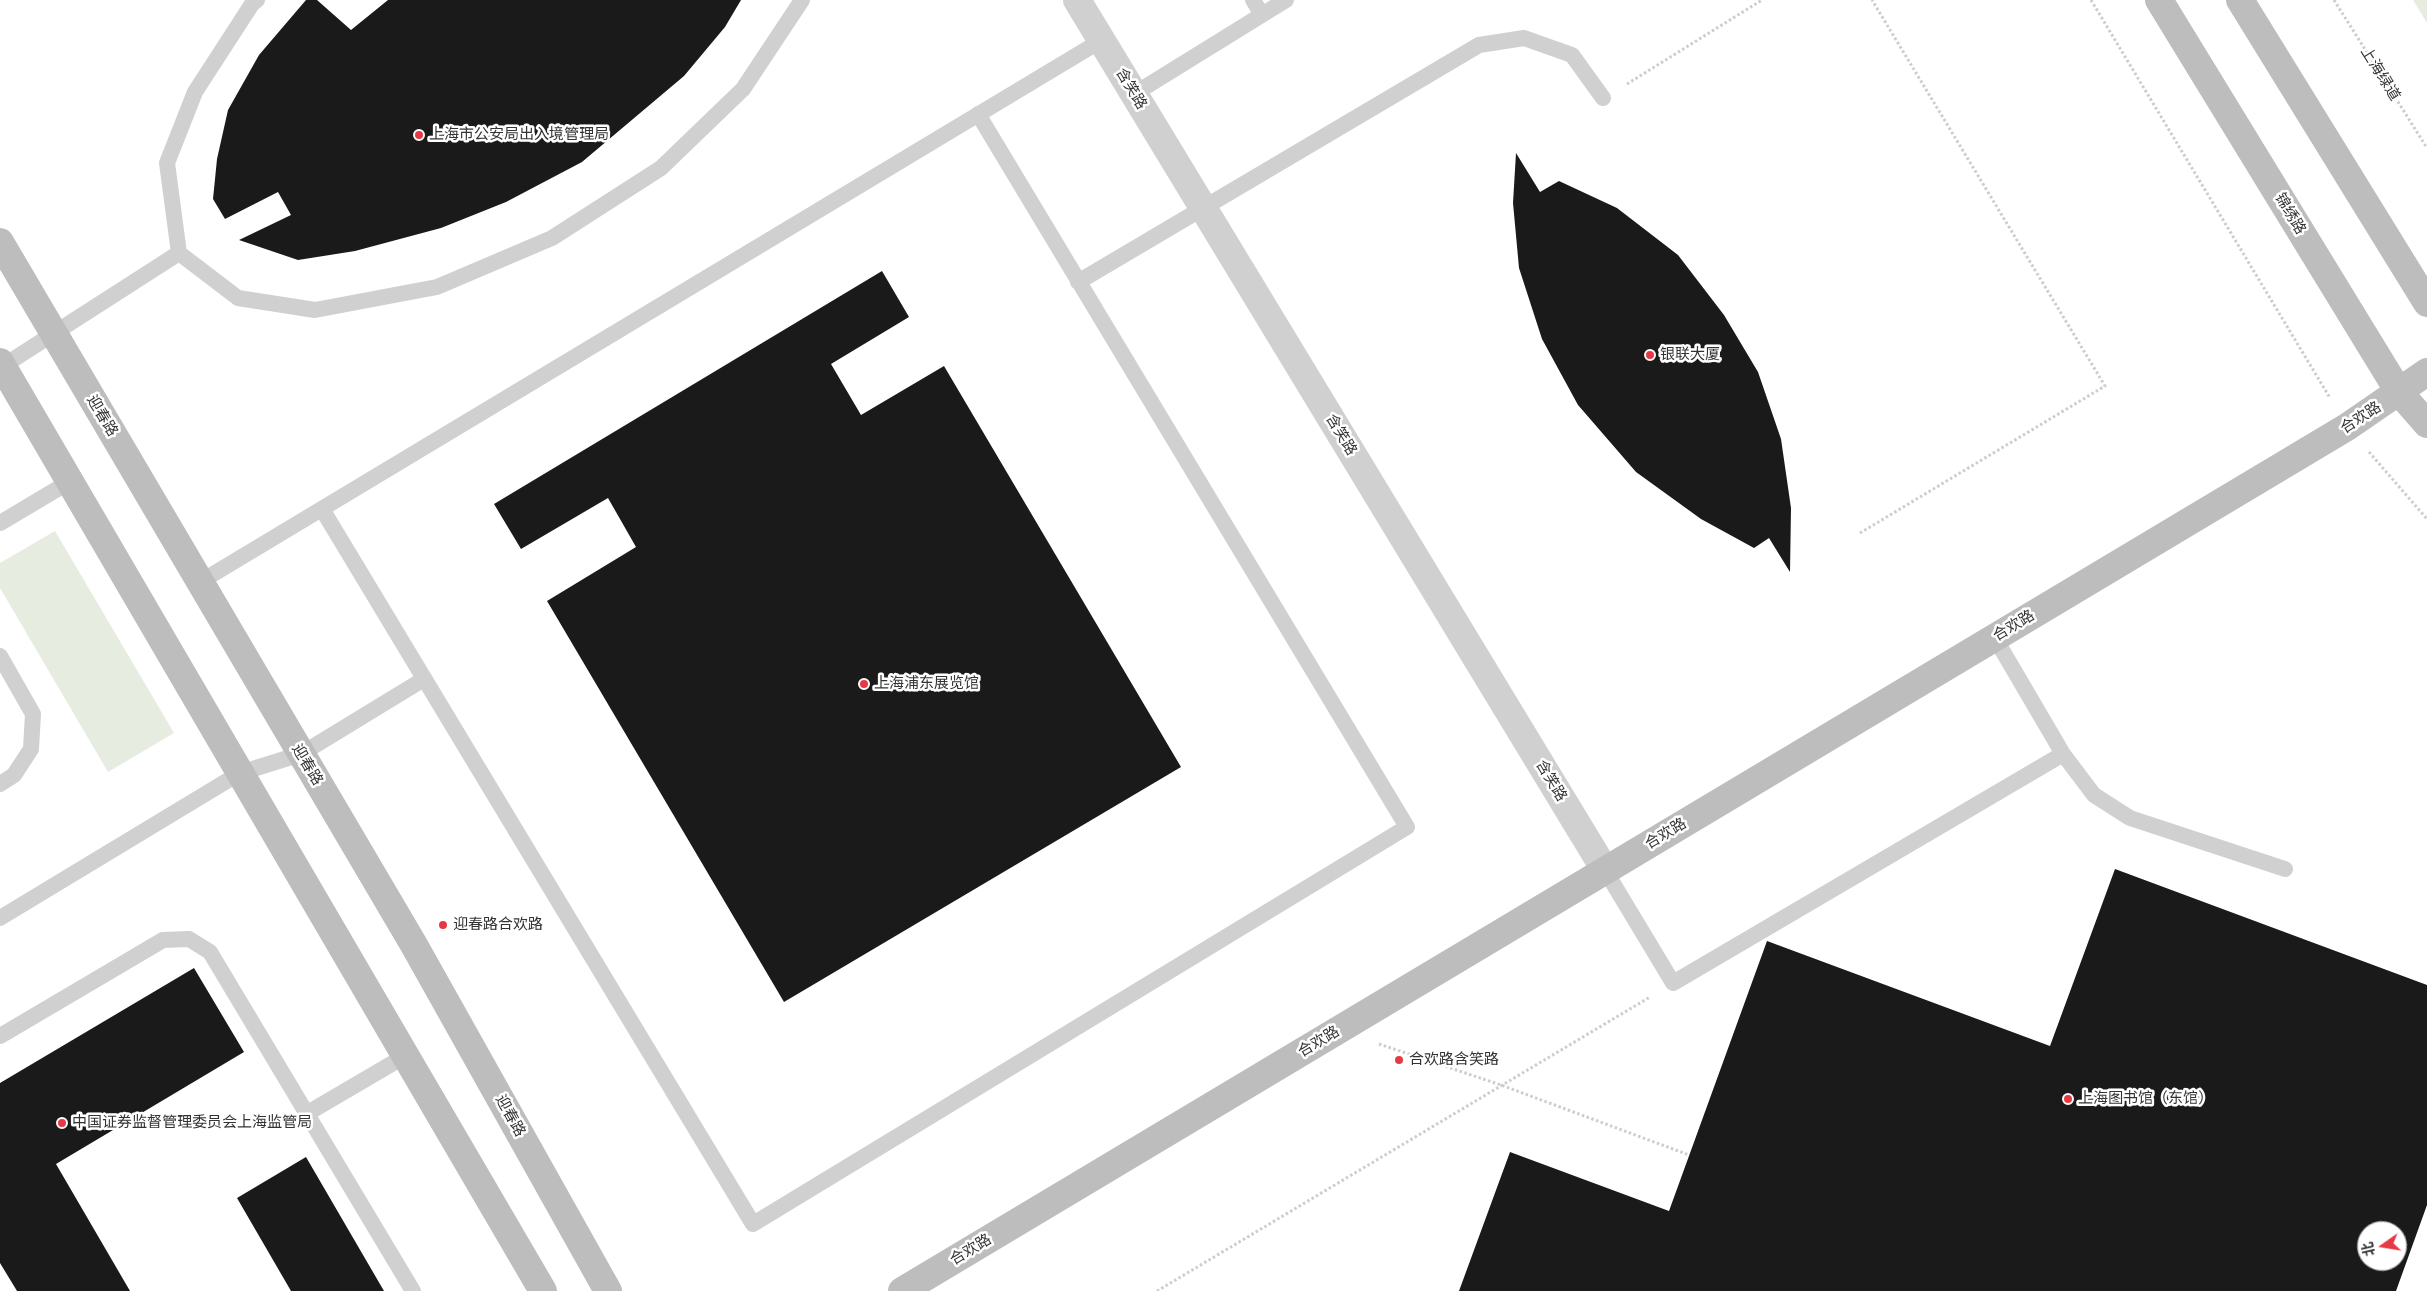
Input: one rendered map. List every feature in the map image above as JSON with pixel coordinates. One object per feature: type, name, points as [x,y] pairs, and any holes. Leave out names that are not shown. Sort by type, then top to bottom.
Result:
[{"type":"street","name":"含笑路","points":[[1077,0],[1605,870]]},
{"type":"street","name":"锦绣路","points":[[2159,0],[2399,392],[2427,424]]},
{"type":"street","points":[[2240,0],[2427,303]]},
{"type":"street","name":"迎春路","points":[[0,242],[414,946],[608,1291]]},
{"type":"street","points":[[1,366],[543,1291]]},
{"type":"street","name":"合欢路","points":[[902,1291],[2347,427],[2427,372]]},
{"type":"lane","points":[[257,0],[252,4],[195,92],[167,163],[179,253],[238,298],[315,310],[437,287],[552,238],[661,168],[743,89],[802,0]]},
{"type":"lane","points":[[1253,0],[1262,15]]},
{"type":"lane","points":[[1134,94],[1286,0]]},
{"type":"lane","points":[[1078,282],[1479,45],[1524,38],[1572,55],[1603,98]]},
{"type":"lane","points":[[200,582],[1102,40]]},
{"type":"lane","points":[[322,509],[752,1224],[1407,827],[978,114]]},
{"type":"lane","points":[[1,366],[54,335],[179,253]]},
{"type":"lane","points":[[0,523],[69,482]]},
{"type":"lane","points":[[1995,638],[2063,754],[2094,795],[2130,818],[2285,869]]},
{"type":"lane","points":[[0,656],[33,714],[31,749],[14,775],[0,784]]},
{"type":"lane","points":[[0,918],[240,773],[300,754],[424,679]]},
{"type":"lane","points":[[1605,870],[1673,983],[2063,754]]},
{"type":"lane","points":[[0,1036],[163,940],[190,939],[210,952],[413,1291]]},
{"type":"lane","points":[[306,1114],[405,1056]]},
{"type":"path","points":[[1603,98],[1762,0]]},
{"type":"path","points":[[1860,533],[2105,386],[1872,0]]},
{"type":"path","points":[[2091,0],[2347,427],[2427,519]]},
{"type":"path","name":"上海绿道","points":[[2334,0],[2427,148]]},
{"type":"path","points":[[1157,1291],[1673,983]]},
{"type":"path","points":[[1338,1030],[1501,1085],[1689,1155]]},
{"type":"shaded area","points":[[2413,0],[2427,0],[2427,23]]},
{"type":"shaded area","points":[[55,531],[174,733],[108,772],[0,588],[0,563]]},
{"type":"building","name":"上海市公安局出入境管理局","points":[[306,0],[317,0],[351,30],[388,0],[741,0],[725,27],[684,76],[582,162],[506,202],[441,228],[355,251],[298,260],[239,240],[291,215],[278,192],[225,219],[213,199],[217,159],[228,110],[259,55]]},
{"type":"building","name":"银联大厦","points":[[1516,153],[1540,192],[1559,181],[1617,208],[1678,255],[1724,315],[1758,372],[1781,439],[1791,508],[1790,572],[1769,538],[1754,548],[1701,519],[1636,472],[1578,405],[1542,339],[1519,268],[1513,203]]},
{"type":"building","name":"上海浦东展览馆","points":[[882,271],[909,317],[831,364],[861,415],[944,366],[1181,767],[784,1002],[547,601],[636,547],[608,498],[521,549],[494,504]]},
{"type":"building","name":"上海图书馆（东馆）","points":[[2115,869],[2427,985],[2427,1205],[2407,1260],[2407,1221],[2357,1221],[2357,1271],[2403,1271],[2396,1291],[1459,1291],[1510,1152],[1669,1211],[1767,941],[2050,1046]]},
{"type":"building","name":"中国证券监督管理委员会上海监管局","points":[[194,968],[244,1052],[56,1164],[130,1291],[17,1291],[0,1263],[0,1083]]},
{"type":"building","name":"中国证券监督管理委员会上海监管局","points":[[306,1157],[384,1291],[291,1291],[237,1198]]},
{"type":"place","name":"上海市公安局出入境管理局","points":[[419,135]]},
{"type":"place","name":"银联大厦","points":[[1650,355]]},
{"type":"place","name":"上海浦东展览馆","points":[[864,684]]},
{"type":"place","name":"迎春路合欢路","points":[[443,925]]},
{"type":"place","name":"合欢路含笑路","points":[[1399,1060]]},
{"type":"place","name":"上海图书馆（东馆）","points":[[2068,1099]]},
{"type":"place","name":"中国证券监督管理委员会上海监管局","points":[[62,1123]]}]
